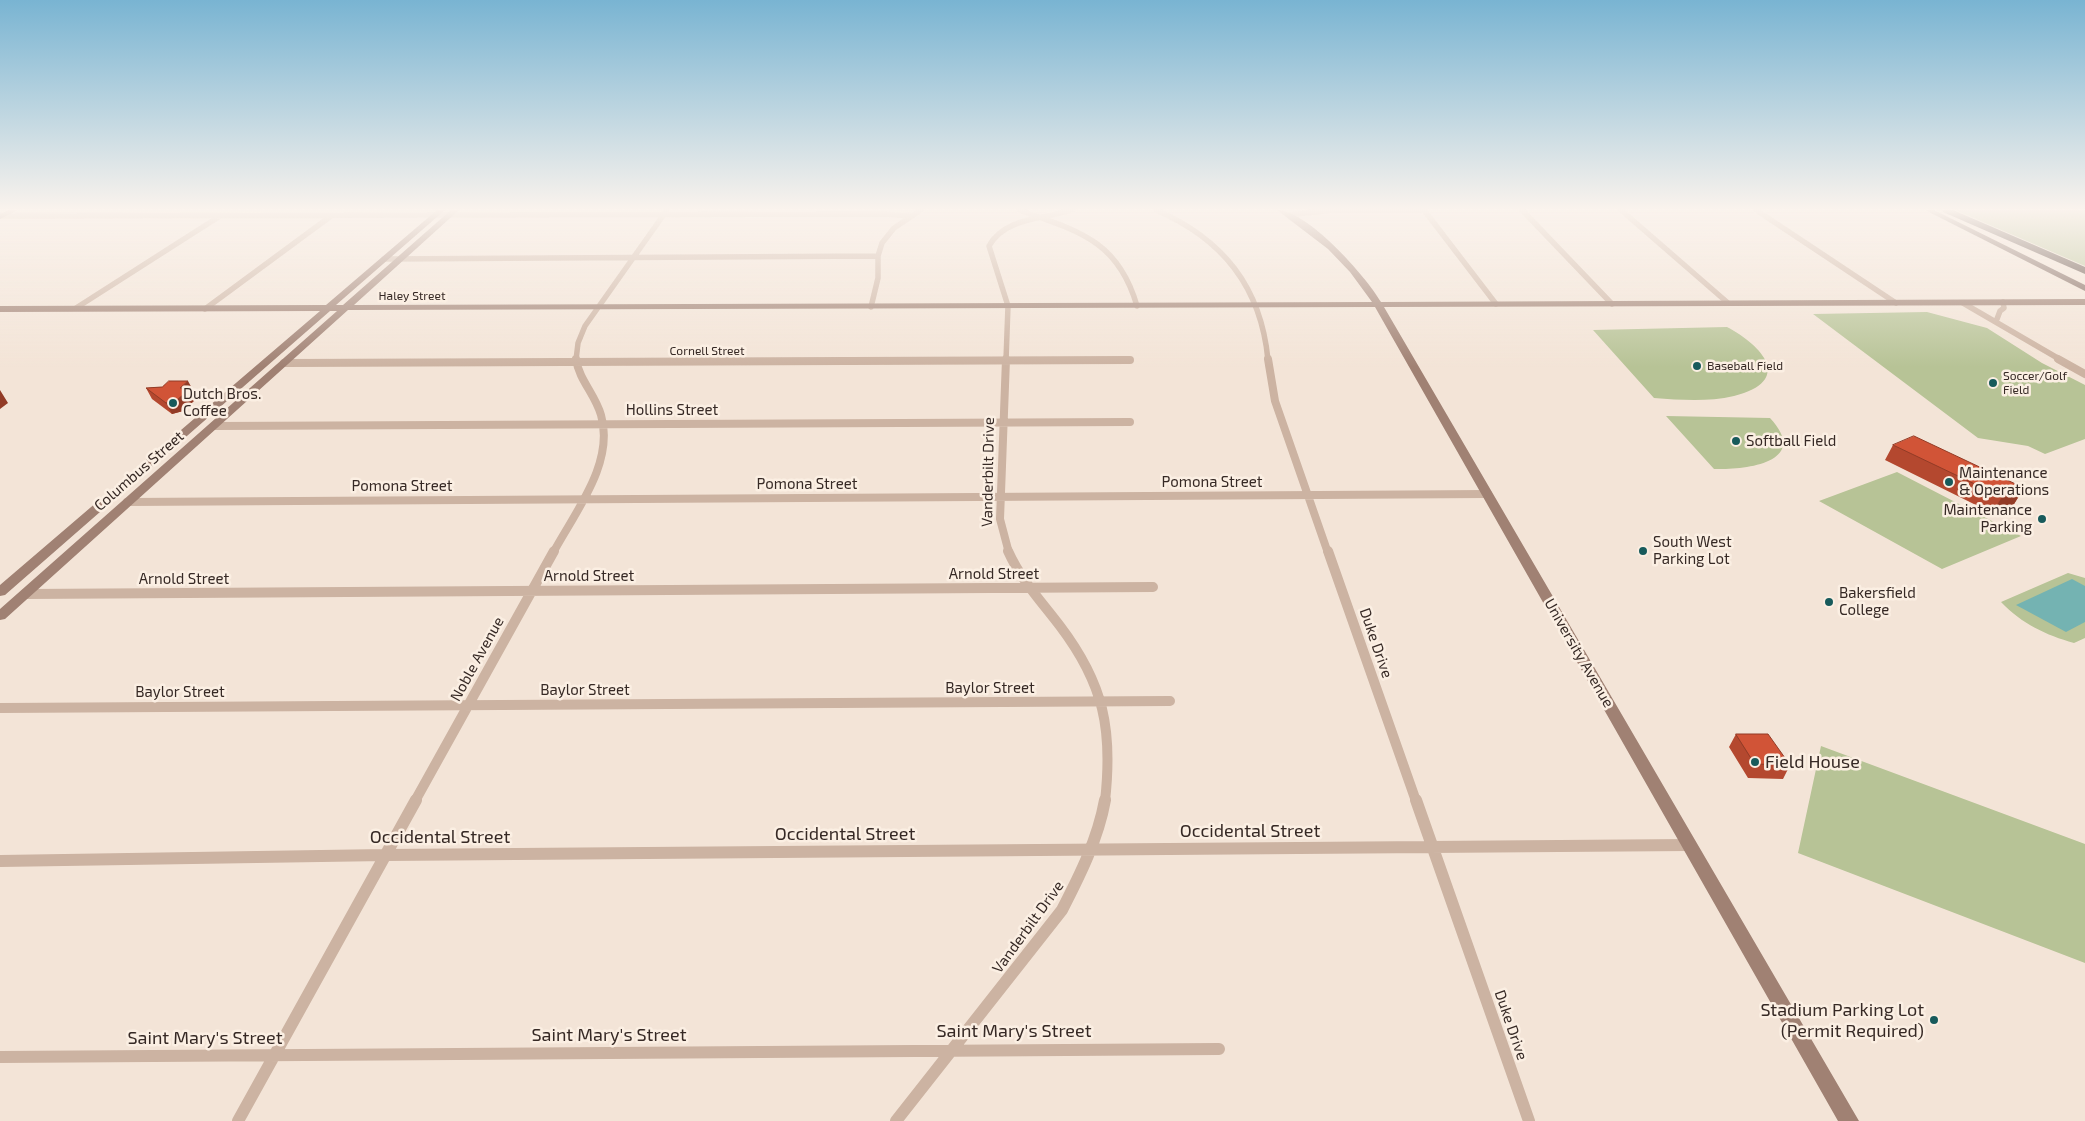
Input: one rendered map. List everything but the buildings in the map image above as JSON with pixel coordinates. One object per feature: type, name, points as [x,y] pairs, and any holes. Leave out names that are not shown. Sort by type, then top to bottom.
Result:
[{"type":"highway","points":[[2065,262],[2085,271]]},
{"type":"main road","points":[[2034,262],[2085,288]]},
{"type":"street","points":[[76,308],[148,262]]},
{"type":"street","points":[[205,309],[268,262]]},
{"type":"street","name":"Columbus Street","points":[[0,592],[380,262]]},
{"type":"street","name":"Columbus Street","points":[[0,616],[395,262]]},
{"type":"street","name":"Noble Avenue","points":[[238,1121],[583,499],[601,458],[604,438],[603,424],[596,404],[582,382],[576,362],[580,337],[629,262]]},
{"type":"street","points":[[871,307],[879,272],[878,262]]},
{"type":"street","name":"Vanderbilt Drive","points":[[896,1121],[1062,910],[1079,880],[1092,850],[1105,805],[1109,751],[1100,702],[1088,669],[1076,649],[1027,588],[1016,571],[1002,538],[1001,497],[1008,306],[993,262]]},
{"type":"street","points":[[1115,262],[1126,276],[1137,306]]},
{"type":"street","name":"Duke Drive","points":[[1230,262],[1244,281],[1255,305],[1265,338],[1272,389],[1529,1121]]},
{"type":"street","name":"University Avenue","points":[[1346,262],[1364,282],[1379,305],[1849,1121]]},
{"type":"street","points":[[1464,262],[1496,304]]},
{"type":"street","points":[[1572,262],[1612,304]]},
{"type":"street","points":[[1681,262],[1728,303]]},
{"type":"street","points":[[1835,262],[1896,303]]},
{"type":"street","points":[[1974,302],[2000,322],[2085,374]]},
{"type":"street","points":[[2000,322],[2000,311],[2004,308],[2003,302]]},
{"type":"street","name":"Haley Street","points":[[0,309],[2085,302]]},
{"type":"street","points":[[1963,303],[1989,320],[2000,322]]},
{"type":"street","name":"Cornell Street","points":[[284,363],[1130,360]]},
{"type":"street","points":[[264,364],[284,363]]},
{"type":"street","name":"Hollins Street","points":[[214,426],[1130,422]]},
{"type":"street","points":[[192,425],[214,426]]},
{"type":"street","name":"Pomona Street","points":[[126,502],[1488,494]]},
{"type":"street","points":[[102,503],[126,502]]},
{"type":"street","name":"Arnold Street","points":[[25,594],[1154,587]]},
{"type":"street","name":"Baylor Street","points":[[0,708],[1170,702]]},
{"type":"street","name":"Occidental Street","points":[[0,861],[385,855],[1690,845]]},
{"type":"street","name":"Saint Mary's Street","points":[[0,1057],[1219,1048]]},
{"type":"green space","points":[[2076,262],[2085,262],[2085,266]]},
{"type":"green space","name":"Soccer/Golf Field","points":[[1927,312],[1987,328],[2042,363],[2085,385],[2085,439],[2045,454],[2028,446],[1978,438],[1813,314]]},
{"type":"green space","name":"Baseball Field","points":[[1727,327],[1752,344],[1761,353],[1767,363],[1768,373],[1763,382],[1752,390],[1734,396],[1704,400],[1654,398],[1593,330]]},
{"type":"green space","name":"Softball Field","points":[[1666,416],[1770,418],[1781,433],[1783,445],[1779,454],[1757,465],[1742,468],[1714,469]]},
{"type":"green space","points":[[1897,472],[2021,536],[1942,569],[1819,501]]},
{"type":"green space","points":[[2068,573],[2085,578],[2085,638],[2074,643],[2026,623],[2001,602]]},
{"type":"green space","points":[[1821,746],[2085,844],[2085,963],[1798,853]]},
{"type":"water","points":[[2072,579],[2085,586],[2085,622],[2066,632],[2016,605]]},
{"type":"place","name":"Baseball Field","points":[[1697,366]]},
{"type":"place","name":"Soccer/Golf Field","points":[[1993,383]]},
{"type":"place","name":"Dutch Bros. Coffee","points":[[173,403]]},
{"type":"place","name":"Softball Field","points":[[1736,441]]},
{"type":"place","name":"Maintenance & Operations","points":[[1949,482]]},
{"type":"place","name":"Maintenance Parking","points":[[2042,519]]},
{"type":"place","name":"South West Parking Lot","points":[[1643,551]]},
{"type":"place","name":"Bakersfield College","points":[[1829,602]]},
{"type":"place","name":"Field House","points":[[1755,762]]},
{"type":"place","name":"Stadium Parking Lot (Permit Required)","points":[[1934,1020]]}]
